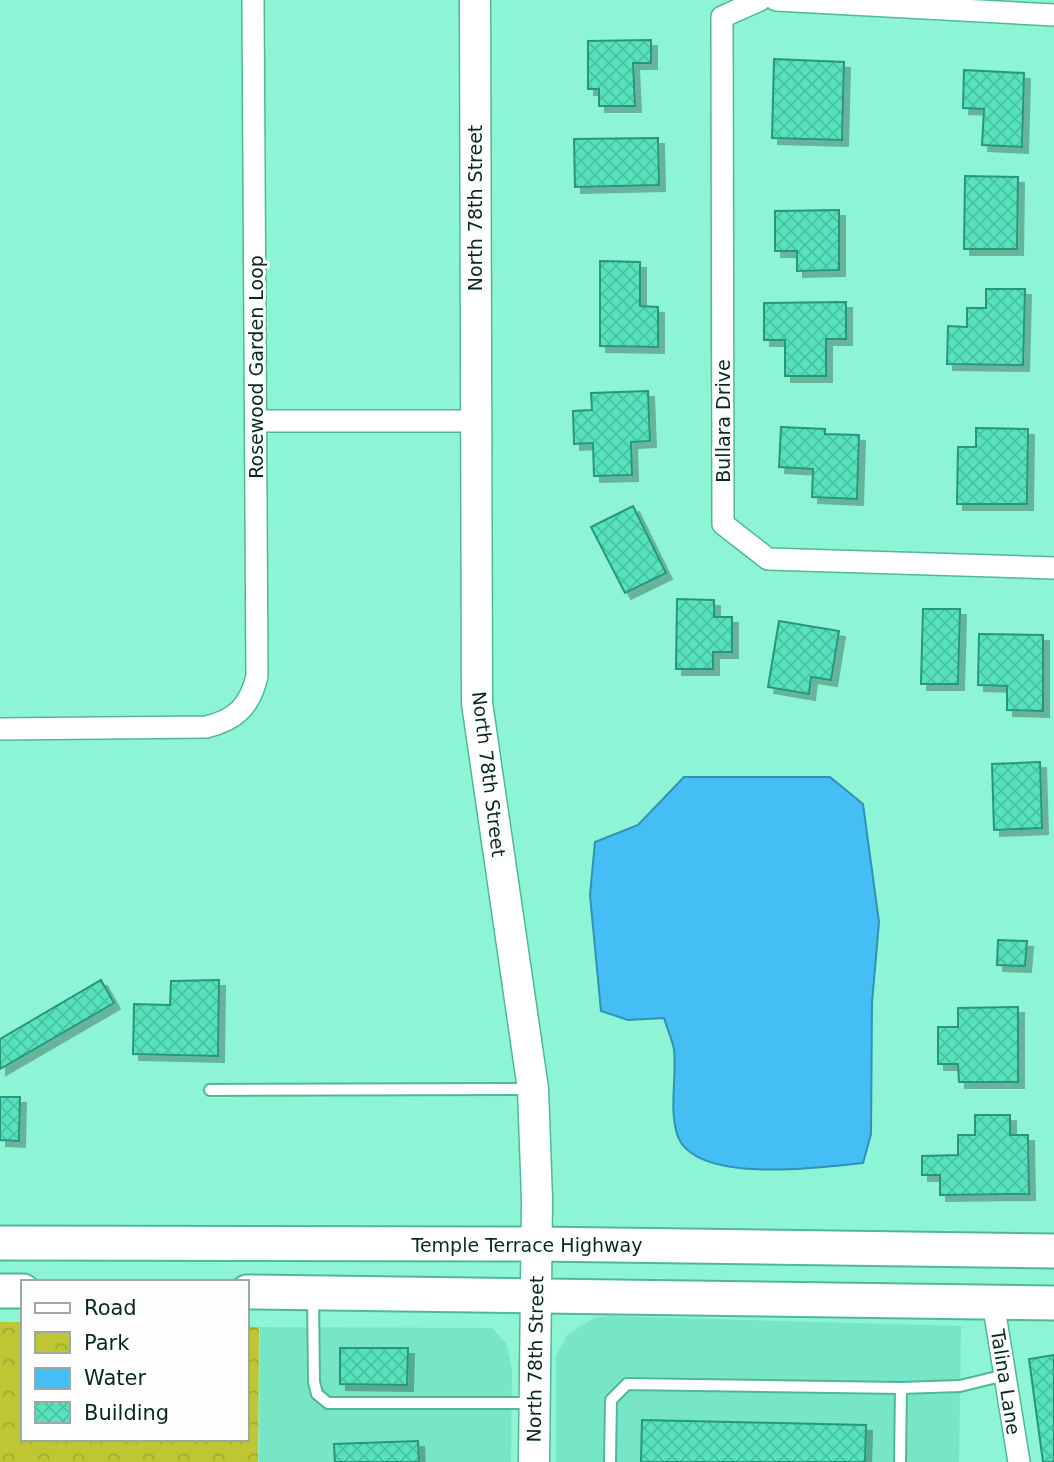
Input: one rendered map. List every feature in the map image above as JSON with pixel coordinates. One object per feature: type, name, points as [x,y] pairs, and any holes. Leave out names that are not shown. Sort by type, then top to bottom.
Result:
[{"type":"main road","name":"Temple Terrace Highway","points":[[0,1243],[536,1244],[1054,1251]]},
{"type":"main road","points":[[0,1291],[21,1291]]},
{"type":"main road","points":[[248,1292],[1054,1303]]},
{"type":"street","name":"Rosewood Garden Loop","points":[[0,729],[206,727],[225,722],[242,711],[253,695],[257,676],[253,0]]},
{"type":"street","name":"North 78th Street","points":[[475,0],[477,703],[533,1089],[536,1244],[534,1462]]},
{"type":"street","name":"Bullara Drive","points":[[760,0],[723,17],[723,524],[768,559],[1054,568]]},
{"type":"street","points":[[776,0],[1054,15]]},
{"type":"street","points":[[256,421],[476,421]]},
{"type":"street","name":"Talina Lane","points":[[993,1302],[1019,1462]]},
{"type":"lane","points":[[210,1090],[533,1089]]},
{"type":"lane","points":[[313,1293],[314,1382],[317,1394],[328,1403],[534,1403]]},
{"type":"lane","points":[[610,1462],[611,1400],[627,1384],[901,1388],[960,1386],[1005,1375]]},
{"type":"lane","points":[[900,1462],[901,1388]]},
{"type":"shaded area","points":[[607,1316],[961,1326],[959,1462],[556,1462],[556,1356],[568,1334],[594,1318]]},
{"type":"shaded area","points":[[260,1327],[492,1328],[506,1343],[512,1370],[511,1462],[259,1462]]},
{"type":"green space","points":[[0,1322],[21,1322],[21,1441],[248,1441],[248,1327],[259,1327],[258,1462],[0,1462]]},
{"type":"water","points":[[684,777],[830,777],[863,804],[879,922],[872,1003],[871,1134],[863,1163],[761,1170],[707,1161],[688,1150],[677,1134],[675,1124],[674,1049],[664,1018],[628,1020],[601,1011],[590,895],[595,842],[638,825]]},
{"type":"building","points":[[651,40],[651,63],[633,63],[635,106],[599,106],[599,89],[588,89],[588,41]]},
{"type":"building","points":[[774,59],[844,62],[842,140],[772,138]]},
{"type":"building","points":[[964,70],[1024,73],[1022,147],[982,145],[984,109],[963,108]]},
{"type":"building","points":[[658,138],[659,185],[575,187],[574,139]]},
{"type":"building","points":[[965,176],[1018,177],[1017,249],[964,249]]},
{"type":"building","points":[[839,210],[839,270],[797,271],[797,251],[775,251],[775,211]]},
{"type":"building","points":[[600,261],[640,262],[640,306],[658,307],[658,347],[600,346]]},
{"type":"building","points":[[986,289],[1025,289],[1023,365],[947,364],[948,326],[967,327],[967,308],[986,308]]},
{"type":"building","points":[[846,302],[846,339],[826,339],[826,376],[785,376],[785,340],[764,340],[764,303]]},
{"type":"building","points":[[648,391],[650,441],[631,442],[632,475],[594,476],[593,443],[574,444],[573,411],[592,410],[591,393]]},
{"type":"building","points":[[781,427],[825,429],[825,434],[859,435],[857,499],[812,497],[813,469],[779,467]]},
{"type":"building","points":[[976,428],[1028,429],[1027,504],[957,504],[958,447],[976,447]]},
{"type":"building","points":[[633,506],[666,573],[625,593],[591,527]]},
{"type":"building","points":[[677,599],[714,600],[714,617],[732,617],[732,652],[713,652],[713,669],[676,669]]},
{"type":"building","points":[[923,609],[960,609],[958,684],[921,684]]},
{"type":"building","points":[[779,621],[839,631],[831,680],[811,677],[809,694],[768,687]]},
{"type":"building","points":[[979,634],[1043,635],[1043,711],[1007,710],[1007,686],[978,685]]},
{"type":"building","points":[[1040,762],[1042,828],[994,830],[992,764]]},
{"type":"building","points":[[998,940],[1027,941],[1025,966],[997,965]]},
{"type":"building","points":[[101,980],[114,1003],[0,1069],[0,1039]]},
{"type":"building","points":[[219,980],[218,1056],[133,1054],[134,1004],[170,1005],[171,981]]},
{"type":"building","points":[[1018,1007],[1018,1082],[959,1082],[958,1064],[938,1064],[938,1027],[958,1027],[958,1008]]},
{"type":"building","points":[[0,1097],[20,1097],[19,1141],[0,1140]]},
{"type":"building","points":[[975,1115],[1010,1115],[1010,1135],[1028,1135],[1029,1194],[940,1195],[940,1175],[922,1175],[922,1156],[958,1155],[958,1135],[975,1135]]},
{"type":"building","points":[[340,1348],[408,1348],[407,1385],[340,1384]]},
{"type":"building","points":[[1054,1355],[1054,1462],[1043,1462],[1029,1359]]},
{"type":"building","points":[[642,1420],[866,1425],[865,1462],[641,1462]]},
{"type":"building","points":[[418,1441],[419,1462],[335,1462],[334,1444]]}]
